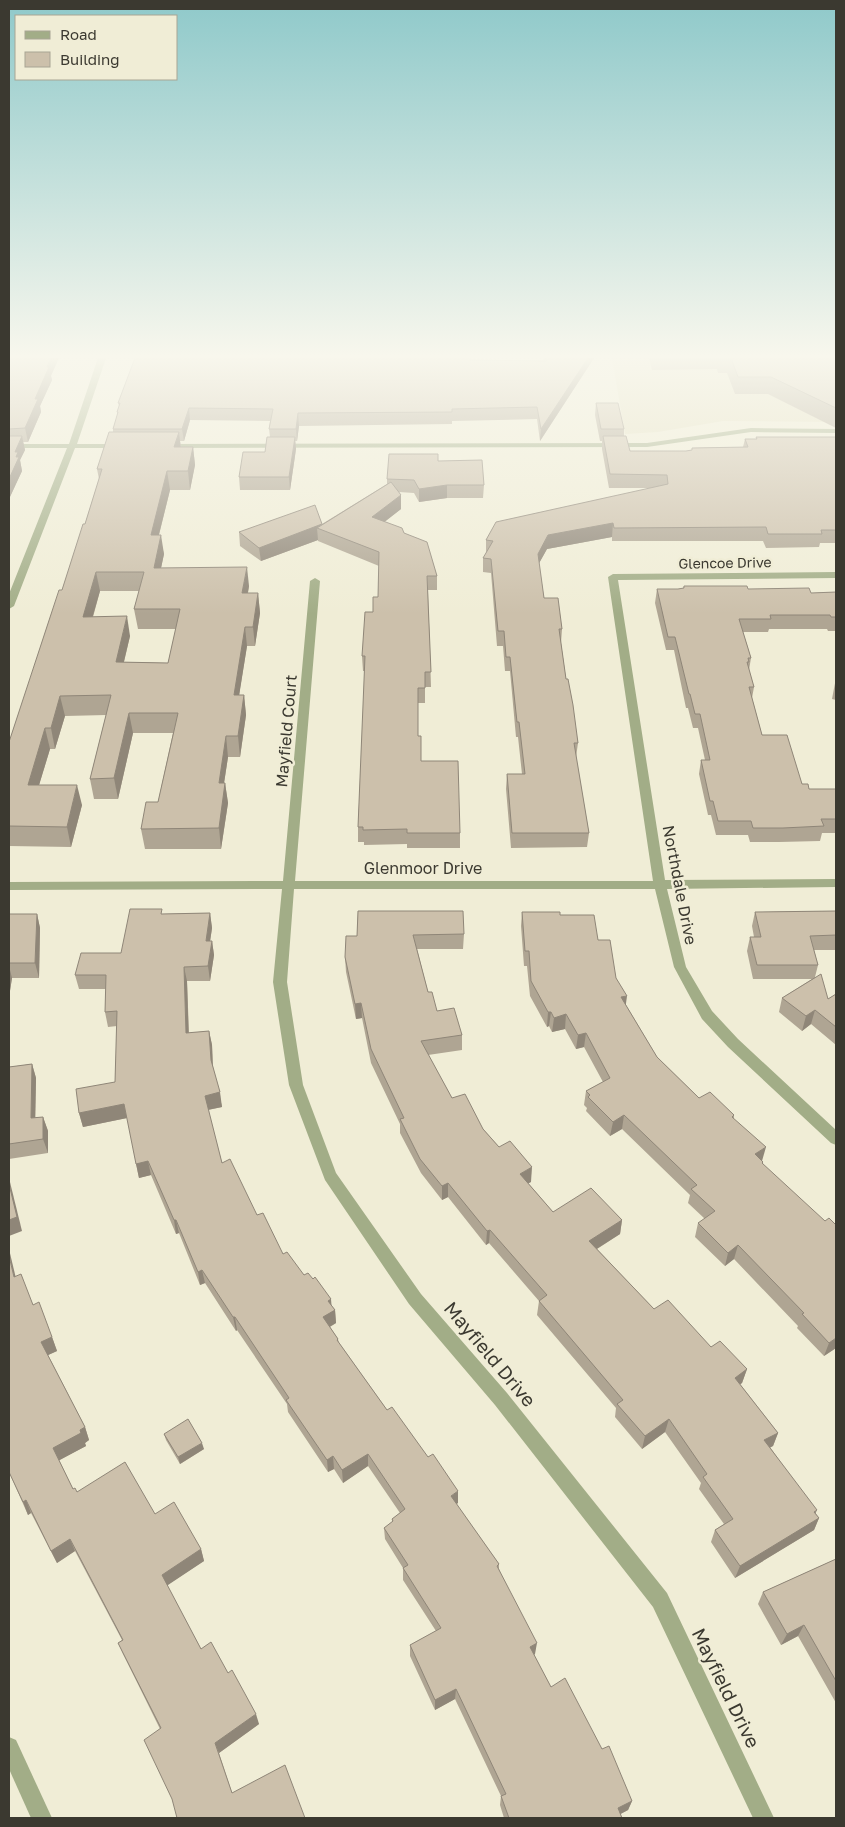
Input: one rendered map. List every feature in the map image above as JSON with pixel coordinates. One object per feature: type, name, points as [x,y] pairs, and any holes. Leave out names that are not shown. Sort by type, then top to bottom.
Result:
[{"type":"street","points":[[150,446],[646,445],[658,443]]},
{"type":"street","points":[[9,446],[131,446]]},
{"type":"street","points":[[9,606],[72,446]]},
{"type":"street","name":"Glencoe Drive","points":[[614,578],[836,575]]},
{"type":"street","name":"Northdale Drive","points":[[614,578],[660,885],[680,967],[707,1015],[733,1044],[836,1138]]},
{"type":"street","name":"Mayfield Court","points":[[289,884],[315,581]]},
{"type":"street","name":"Glenmoor Drive","points":[[9,886],[836,883]]},
{"type":"street","name":"Mayfield Drive","points":[[289,884],[280,982],[296,1085],[330,1176],[415,1299],[501,1399],[660,1600],[764,1818]]},
{"type":"street","points":[[9,1747],[42,1818]]},
{"type":"building","points":[[9,443],[19,443],[15,452],[18,452],[16,457],[19,457],[9,479]]},
{"type":"building","points":[[105,443],[175,443],[174,447],[193,447],[188,471],[167,471],[151,535],[161,535],[154,568],[247,567],[242,593],[258,593],[253,627],[245,627],[234,695],[244,695],[238,736],[226,736],[219,783],[225,783],[219,828],[141,829],[146,802],[158,802],[178,713],[129,713],[114,778],[90,779],[111,695],[60,696],[51,728],[45,728],[28,785],[77,785],[67,827],[9,826],[9,742],[59,590],[62,590],[102,469],[97,469]],"holes":[[[96,572],[144,572],[134,609],[180,609],[168,663],[116,662],[127,616],[83,617]]]},
{"type":"building","points":[[266,443],[294,443],[289,477],[239,477],[243,452],[265,452]]},
{"type":"building","points":[[604,443],[628,443],[630,451],[686,451],[692,450],[692,448],[748,447],[747,443],[836,443],[836,530],[821,530],[822,534],[768,534],[766,527],[614,528],[613,523],[548,535],[538,554],[544,598],[558,598],[562,629],[559,629],[578,743],[574,743],[589,833],[512,833],[507,774],[525,774],[510,657],[506,657],[504,631],[498,631],[491,559],[483,558],[493,541],[486,540],[496,522],[668,484],[667,475],[610,474]]},
{"type":"building","points":[[389,454],[438,454],[438,461],[482,460],[484,485],[447,485],[419,489],[414,480],[387,479]]},
{"type":"building","points":[[391,482],[401,495],[372,517],[402,528],[404,533],[427,542],[437,576],[427,576],[431,672],[425,672],[425,688],[418,688],[418,736],[421,736],[421,761],[458,761],[460,833],[407,833],[407,829],[363,830],[363,827],[358,827],[365,656],[362,656],[365,612],[373,612],[373,597],[378,597],[379,552],[317,528]]},
{"type":"building","points":[[315,505],[322,524],[259,548],[239,532]]},
{"type":"building","points":[[684,586],[747,586],[748,589],[809,588],[811,593],[836,592],[836,617],[831,617],[830,615],[770,615],[771,619],[739,619],[751,658],[748,658],[749,662],[747,662],[754,687],[749,687],[762,735],[787,735],[802,784],[808,784],[809,789],[836,789],[836,819],[821,819],[824,826],[783,828],[753,828],[751,821],[718,821],[713,801],[710,801],[701,760],[710,760],[700,714],[695,714],[675,637],[668,637],[657,589],[678,589],[684,588]]},
{"type":"building","points":[[130,909],[162,909],[161,914],[210,913],[206,941],[212,941],[208,966],[184,967],[186,1033],[209,1031],[211,1060],[220,1092],[205,1096],[222,1163],[230,1159],[257,1215],[263,1213],[283,1254],[287,1252],[304,1275],[308,1273],[313,1279],[315,1277],[331,1299],[328,1301],[335,1310],[323,1317],[337,1340],[387,1410],[392,1407],[428,1457],[433,1454],[458,1491],[451,1496],[499,1564],[497,1566],[537,1643],[530,1647],[551,1687],[565,1678],[602,1749],[609,1746],[632,1801],[618,1808],[622,1818],[509,1818],[501,1796],[506,1794],[456,1689],[435,1700],[410,1645],[441,1628],[403,1568],[408,1565],[384,1528],[405,1509],[368,1454],[342,1470],[333,1456],[327,1460],[286,1400],[289,1398],[235,1317],[233,1317],[202,1270],[198,1272],[148,1161],[136,1164],[124,1104],[79,1113],[76,1089],[115,1082],[117,1011],[105,1012],[106,975],[75,975],[81,953],[121,953]]},
{"type":"building","points":[[358,911],[463,911],[464,934],[413,935],[428,992],[432,992],[437,1011],[454,1008],[462,1035],[421,1041],[452,1098],[465,1094],[483,1129],[499,1147],[510,1141],[532,1167],[520,1174],[553,1212],[591,1188],[622,1220],[589,1241],[654,1309],[668,1300],[711,1347],[720,1341],[747,1369],[735,1378],[778,1433],[764,1440],[817,1510],[814,1512],[819,1518],[740,1566],[715,1530],[733,1519],[703,1477],[707,1474],[669,1419],[645,1436],[617,1404],[623,1400],[539,1301],[547,1295],[490,1230],[487,1231],[448,1183],[442,1186],[420,1159],[400,1119],[404,1118],[371,1049],[361,1003],[355,1004],[345,957],[346,936],[357,936]]},
{"type":"building","points":[[836,911],[836,935],[810,936],[818,965],[757,965],[750,937],[761,937],[755,912]]},
{"type":"building","points":[[522,912],[560,912],[560,915],[594,915],[598,940],[610,940],[616,978],[627,996],[621,997],[657,1057],[699,1098],[710,1092],[734,1115],[732,1117],[766,1147],[755,1154],[762,1163],[825,1221],[829,1218],[836,1225],[836,1338],[829,1343],[802,1314],[804,1313],[738,1245],[728,1253],[698,1223],[715,1211],[691,1189],[697,1185],[624,1115],[613,1122],[588,1097],[590,1095],[586,1091],[610,1078],[586,1033],[578,1035],[566,1014],[554,1018],[551,1012],[548,1012],[531,981],[529,951],[525,951]]},
{"type":"building","points":[[9,914],[37,914],[35,963],[9,963]]},
{"type":"building","points":[[821,974],[828,999],[836,994],[836,1027],[815,1010],[806,1016],[782,998]]},
{"type":"building","points":[[32,1064],[31,1118],[43,1117],[43,1139],[9,1144],[9,1067]]},
{"type":"building","points":[[9,1184],[17,1217],[9,1220]]},
{"type":"building","points":[[9,1256],[14,1277],[21,1274],[33,1305],[39,1302],[52,1337],[41,1342],[85,1427],[80,1430],[81,1433],[53,1448],[73,1489],[75,1488],[77,1492],[125,1462],[155,1514],[174,1502],[201,1549],[162,1575],[201,1649],[211,1642],[228,1673],[232,1670],[256,1714],[215,1743],[232,1793],[285,1765],[305,1818],[177,1818],[172,1799],[144,1740],[161,1728],[118,1643],[123,1640],[70,1539],[51,1551],[26,1500],[23,1502],[9,1472]]},
{"type":"building","points":[[188,1419],[202,1443],[178,1457],[164,1434]]},
{"type":"building","points":[[836,1559],[836,1681],[804,1625],[787,1634],[763,1592]]}]
